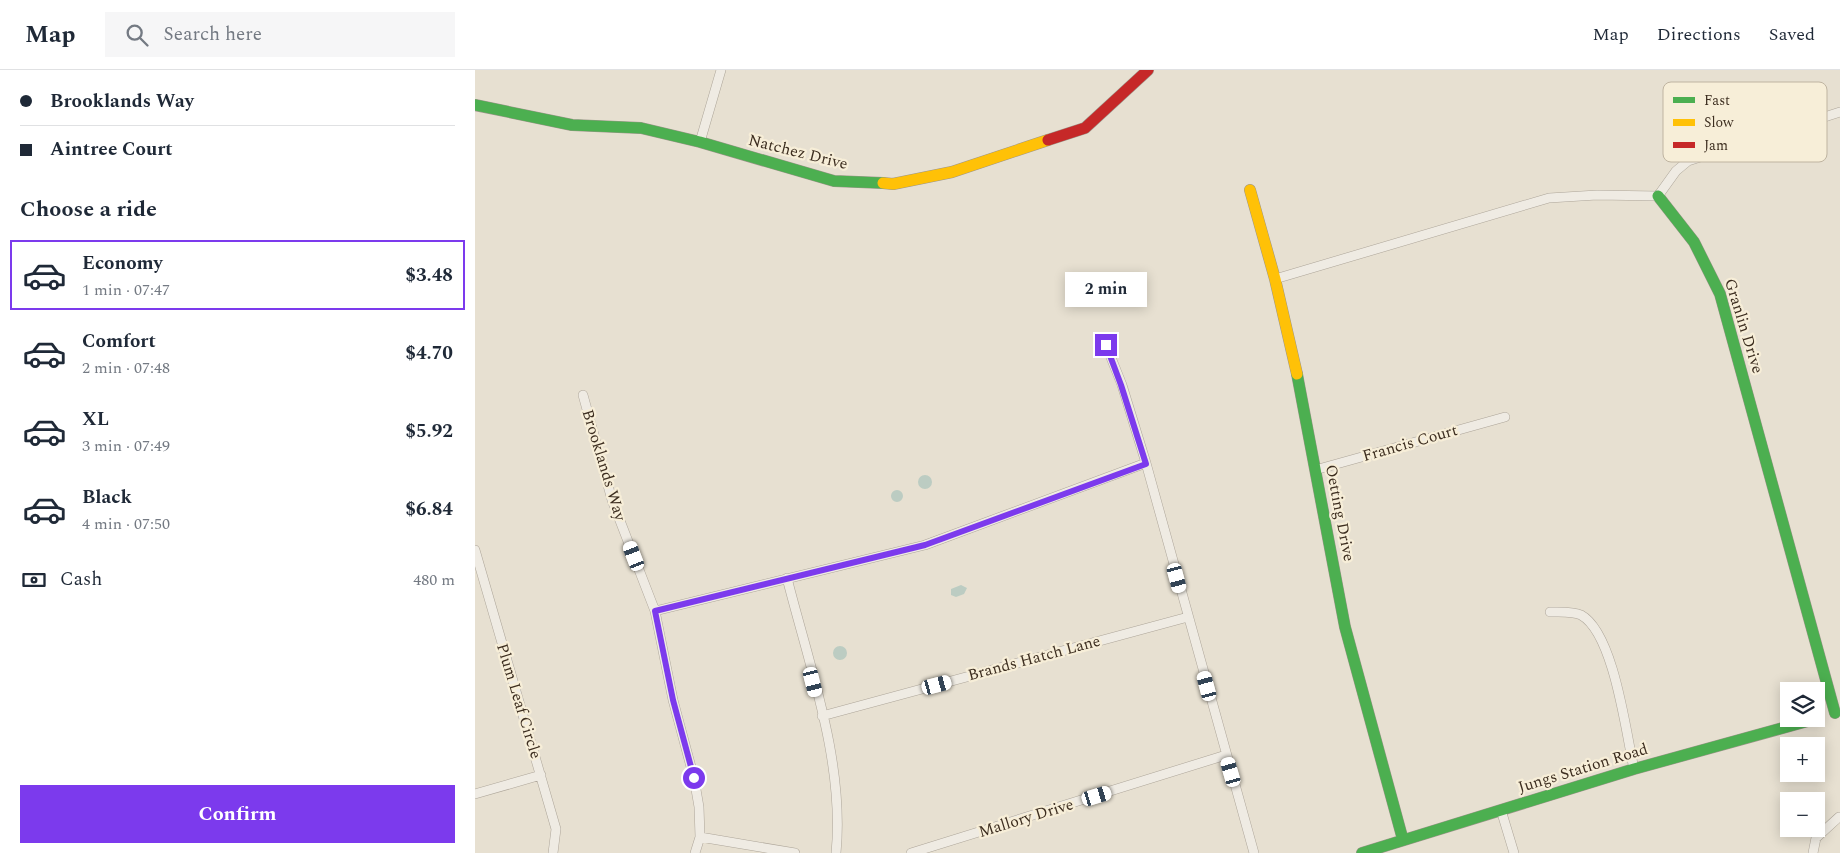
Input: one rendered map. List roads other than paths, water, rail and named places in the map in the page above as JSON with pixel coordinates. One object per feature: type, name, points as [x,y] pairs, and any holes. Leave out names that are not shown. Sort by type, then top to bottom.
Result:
[{"type":"street","points":[[700,142],[721,70]]},
{"type":"street","name":"Natchez Drive","points":[[475,105],[572,125],[641,128],[700,142],[834,181],[893,184],[952,172],[1085,128],[1148,70]]},
{"type":"street","points":[[1827,116],[1840,112]]},
{"type":"street","points":[[1275,279],[1549,198],[1597,195],[1658,196],[1676,171],[1687,162]]},
{"type":"street","name":"Oetting Drive","points":[[1250,190],[1275,279],[1299,382],[1345,627],[1403,840]]},
{"type":"street","name":"Granlin Drive","points":[[1658,196],[1695,242],[1720,294],[1837,713]]},
{"type":"street","points":[[1106,345],[1146,464],[1254,853]]},
{"type":"street","name":"Brooklands Way","points":[[583,395],[612,500],[655,611],[673,700],[694,778],[699,807],[700,837],[695,853]]},
{"type":"street","name":"Francis Court","points":[[1315,470],[1505,417]]},
{"type":"street","points":[[655,611],[925,545],[1146,464]]},
{"type":"street","name":"Plum Leaf Circle","points":[[475,550],[556,829],[553,853]]},
{"type":"street","points":[[787,578],[822,716],[835,787],[838,826],[836,853]]},
{"type":"street","points":[[1550,612],[1579,614],[1588,621],[1605,645],[1611,663],[1634,769]]},
{"type":"street","name":"Brands Hatch Lane","points":[[822,716],[1188,617]]},
{"type":"street","name":"Jungs Station Road","points":[[1362,853],[1634,769],[1787,727]]},
{"type":"street","name":"Mallory Drive","points":[[911,853],[1226,756]]},
{"type":"street","points":[[475,794],[541,775]]},
{"type":"street","points":[[1501,810],[1514,853]]},
{"type":"street","points":[[1813,853],[1816,838],[1839,817]]},
{"type":"street","points":[[700,837],[795,853]]}]
